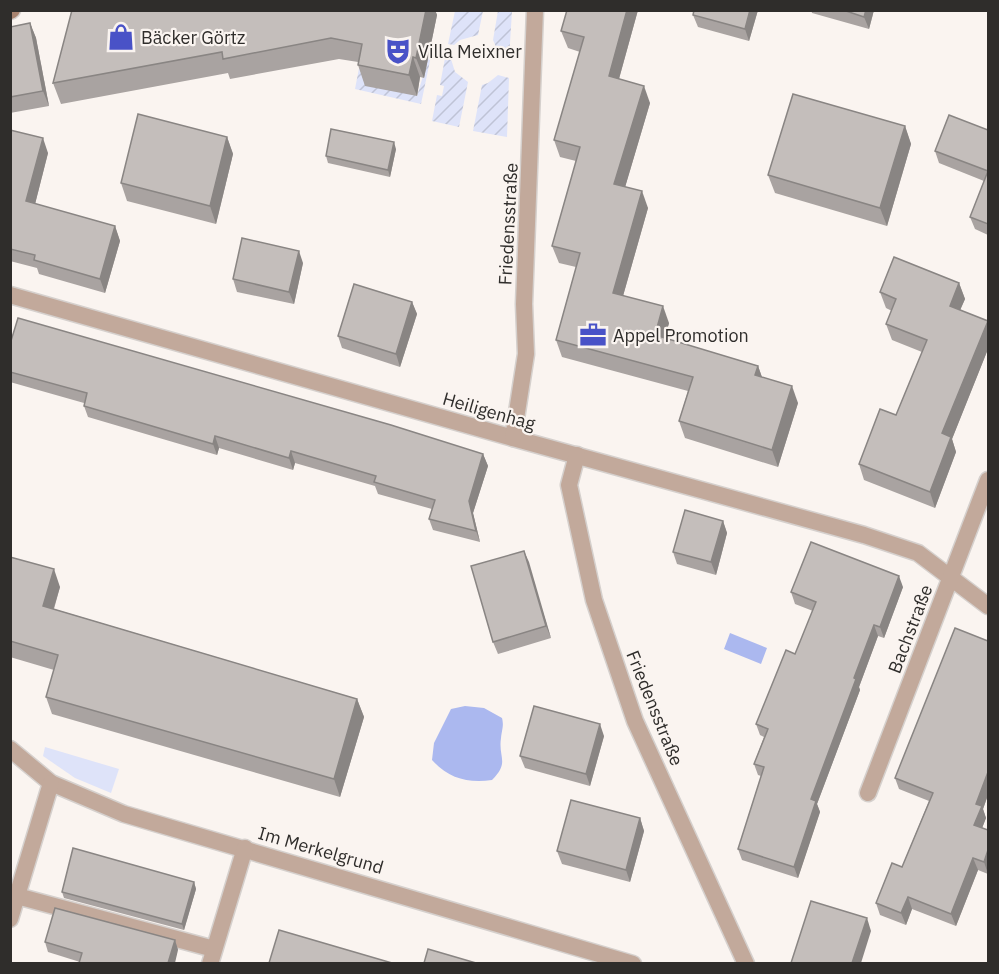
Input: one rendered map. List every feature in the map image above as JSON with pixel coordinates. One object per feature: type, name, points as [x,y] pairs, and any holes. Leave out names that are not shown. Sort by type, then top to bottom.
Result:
[{"type":"street","name":"Friedensstraße","points":[[513,438],[526,354],[524,304],[535,10]]},
{"type":"street","name":"Heiligenhag","points":[[10,295],[864,535],[918,553],[988,606]]},
{"type":"street","name":"Friedensstraße","points":[[577,455],[569,484],[594,600],[635,720],[746,963]]},
{"type":"street","name":"Bachstraße","points":[[868,793],[988,480]]},
{"type":"street","name":"Im Merkelgrund","points":[[10,749],[51,783],[124,814],[633,963]]},
{"type":"street","points":[[10,919],[51,783]]},
{"type":"street","points":[[17,896],[212,956],[245,848]]},
{"type":"shaded area","points":[[455,11],[483,11],[478,35],[460,40],[454,45],[448,44]]},
{"type":"shaded area","points":[[498,11],[512,11],[509,59],[500,56],[493,40]]},
{"type":"shaded area","points":[[429,56],[431,56],[421,104],[355,89],[360,63],[417,96]]},
{"type":"shaded area","points":[[445,58],[451,59],[455,72],[468,82],[459,127],[432,121],[437,95],[442,96],[444,86],[440,85]]},
{"type":"shaded area","points":[[498,75],[509,78],[507,137],[473,131],[482,85]]},
{"type":"shaded area","points":[[45,747],[119,769],[111,793],[75,778],[43,756]]},
{"type":"water","points":[[730,633],[767,648],[761,664],[724,649]]},
{"type":"water","points":[[465,706],[484,708],[502,718],[500,745],[502,764],[501,769],[492,780],[475,781],[459,778],[445,772],[432,760],[434,743],[451,709]]},
{"type":"building","points":[[72,10],[426,10],[416,58],[413,57],[409,75],[358,65],[362,44],[331,38],[223,59],[222,52],[53,83]]},
{"type":"building","points":[[567,10],[627,10],[609,76],[644,86],[614,184],[642,191],[613,293],[663,306],[655,335],[758,366],[755,375],[792,386],[772,450],[679,421],[693,377],[556,340],[580,253],[552,246],[580,147],[554,140],[584,37],[561,31]]},
{"type":"building","points":[[694,10],[750,10],[745,29],[693,15]]},
{"type":"building","points":[[843,10],[866,10],[864,17]]},
{"type":"building","points":[[30,23],[43,91],[10,97],[10,27]]},
{"type":"building","points":[[793,94],[905,126],[880,208],[768,175]]},
{"type":"building","points":[[138,114],[227,137],[210,206],[121,183]]},
{"type":"building","points":[[949,115],[988,130],[988,171],[935,151]]},
{"type":"building","points":[[331,129],[394,142],[388,170],[326,156]]},
{"type":"building","points":[[10,130],[43,138],[26,201],[115,226],[100,279],[34,260],[35,255],[10,249]]},
{"type":"building","points":[[988,171],[988,224],[970,217]]},
{"type":"building","points":[[242,238],[299,251],[289,292],[233,279]]},
{"type":"building","points":[[894,257],[959,283],[950,306],[988,321],[942,433],[951,437],[930,492],[859,464],[880,409],[896,415],[927,340],[886,324],[896,299],[880,292]]},
{"type":"building","points":[[354,284],[412,302],[396,354],[338,336]]},
{"type":"building","points":[[18,318],[391,425],[483,454],[469,501],[476,531],[429,519],[435,500],[374,482],[376,476],[291,451],[289,458],[215,436],[213,444],[84,406],[87,393],[10,372],[10,344]]},
{"type":"building","points":[[685,510],[723,521],[711,562],[673,552]]},
{"type":"building","points":[[811,542],[899,576],[880,627],[874,625],[854,678],[856,679],[811,799],[816,801],[794,867],[738,849],[764,767],[754,764],[768,729],[756,724],[786,650],[795,654],[816,602],[791,592]]},
{"type":"building","points":[[524,551],[546,626],[493,642],[471,566]]},
{"type":"building","points":[[10,557],[54,569],[43,606],[357,699],[334,779],[46,697],[58,655],[10,641]]},
{"type":"building","points":[[955,628],[988,641],[988,772],[976,804],[982,806],[974,825],[988,830],[988,850],[984,862],[973,858],[951,914],[908,897],[901,913],[876,903],[892,863],[902,867],[933,793],[895,778]]},
{"type":"building","points":[[534,706],[600,724],[586,774],[520,756]]},
{"type":"building","points":[[571,800],[640,818],[626,870],[557,851]]},
{"type":"building","points":[[73,848],[194,882],[182,924],[62,892]]},
{"type":"building","points":[[811,901],[867,918],[852,963],[791,963]]},
{"type":"building","points":[[55,908],[175,940],[168,963],[79,963],[82,953],[45,942]]},
{"type":"building","points":[[279,930],[392,963],[269,963]]},
{"type":"building","points":[[428,949],[476,963],[424,963]]},
{"type":"place","name":"Bäcker Görtz","points":[[121,37]]},
{"type":"place","name":"Villa Meixner","points":[[398,51]]},
{"type":"place","name":"Appel Promotion","points":[[593,335]]}]
